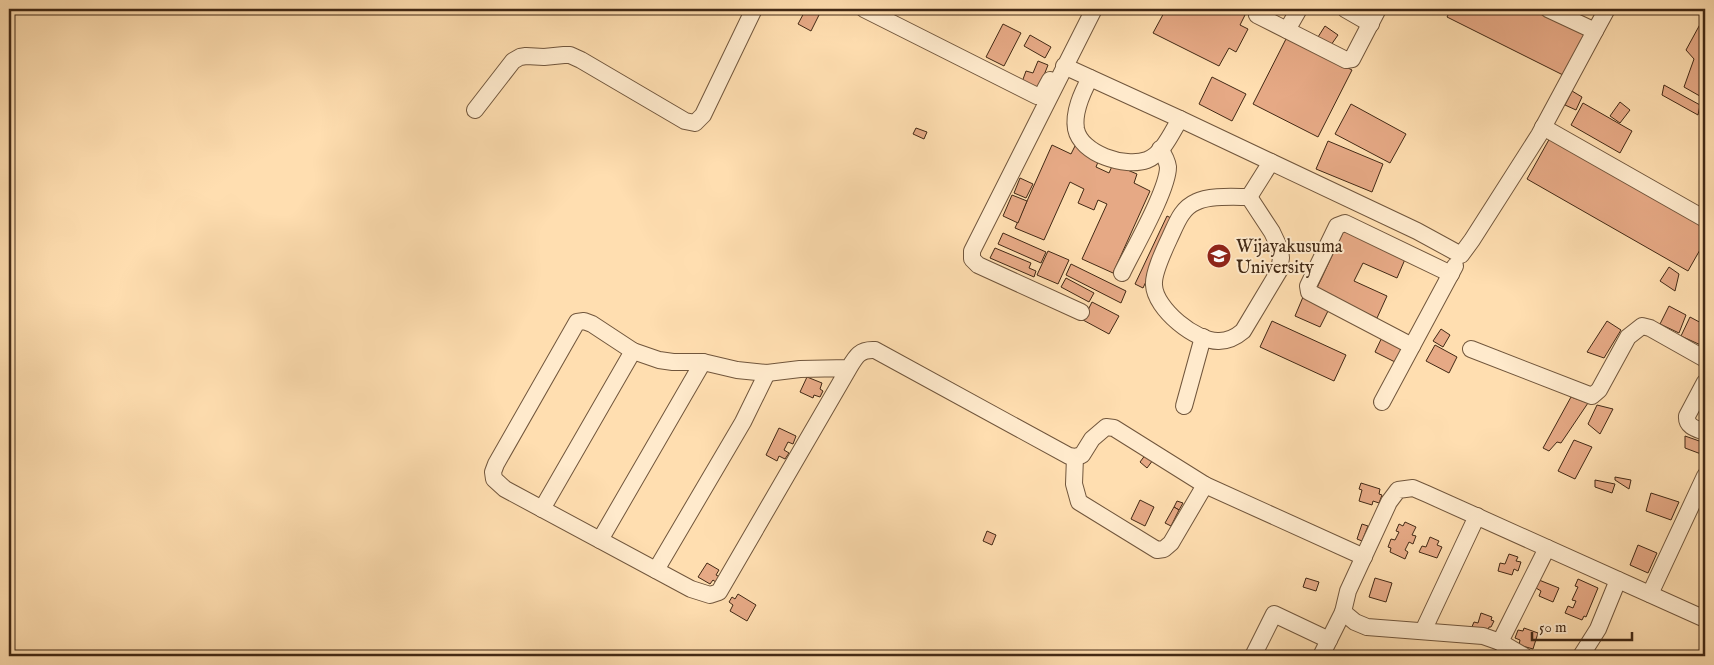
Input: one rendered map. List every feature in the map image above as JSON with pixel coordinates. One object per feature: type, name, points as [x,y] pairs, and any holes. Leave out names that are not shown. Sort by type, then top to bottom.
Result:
[{"type":"street","points":[[475,110],[508,68],[520,57],[570,55],[685,121],[695,123],[703,115],[754,9]]},
{"type":"street","points":[[864,9],[1037,96],[1043,92],[1086,9]]},
{"type":"street","points":[[1081,312],[978,265],[972,259],[972,251],[1094,9]]},
{"type":"street","points":[[1287,30],[1298,9]]},
{"type":"street","points":[[1344,9],[1371,24]]},
{"type":"street","points":[[1257,15],[1346,60],[1352,59],[1378,9]]},
{"type":"street","points":[[1548,9],[1595,31]]},
{"type":"street","points":[[1382,402],[1461,255],[1507,188],[1543,128],[1607,9]]},
{"type":"street","points":[[1064,66],[1180,118],[1417,231],[1461,255]]},
{"type":"street","points":[[1090,78],[1083,91],[1076,119],[1077,131],[1082,142],[1090,149],[1110,159],[1122,162],[1148,160],[1160,149],[1180,118]]},
{"type":"street","points":[[1543,128],[1705,220]]},
{"type":"street","points":[[1122,273],[1166,179],[1167,163],[1160,149]]},
{"type":"street","points":[[1249,197],[1271,162]]},
{"type":"street","points":[[1249,197],[1272,232],[1280,249],[1279,271],[1243,331],[1235,338],[1218,342],[1203,337],[1176,322],[1158,298],[1153,284],[1160,260],[1180,216],[1186,209],[1196,201],[1212,198],[1249,197]]},
{"type":"street","points":[[1412,346],[1309,292],[1308,286],[1337,226],[1345,223],[1451,274]]},
{"type":"street","points":[[849,368],[800,369],[767,373],[737,370],[703,362],[659,360],[633,351],[592,324],[584,321],[578,322],[496,464],[493,472],[494,479],[501,486],[542,509],[700,593],[710,595],[719,592],[856,356],[866,349],[875,350],[1069,456],[1082,455],[1092,439],[1106,427],[1114,428],[1205,485],[1364,557]]},
{"type":"street","points":[[1471,349],[1592,396],[1600,390],[1628,337],[1642,326],[1650,328],[1705,359]]},
{"type":"street","points":[[1184,406],[1203,337]]},
{"type":"street","points":[[542,509],[633,351]]},
{"type":"street","points":[[600,540],[703,362]]},
{"type":"street","points":[[656,570],[743,422],[767,373]]},
{"type":"street","points":[[1705,382],[1687,416],[1689,425],[1705,432]]},
{"type":"street","points":[[1075,457],[1074,484],[1080,502],[1157,550],[1164,549],[1171,543],[1205,485]]},
{"type":"street","points":[[1650,594],[1705,476]]},
{"type":"street","points":[[1321,656],[1343,612],[1348,591],[1389,502],[1398,490],[1412,488],[1705,619]]},
{"type":"street","points":[[1423,631],[1477,516]]},
{"type":"street","points":[[1500,642],[1547,548]]},
{"type":"street","points":[[1581,656],[1598,629],[1618,580]]},
{"type":"street","points":[[1343,612],[1355,622],[1367,626],[1483,636],[1500,642],[1524,656]]},
{"type":"street","points":[[1253,656],[1274,614],[1329,640]]},
{"type":"building","points":[[806,9],[822,9],[811,31],[798,24]]},
{"type":"building","points":[[1166,9],[1248,9],[1240,25],[1248,29],[1236,52],[1229,48],[1219,66],[1153,33]]},
{"type":"building","points":[[1451,9],[1532,9],[1585,35],[1565,76],[1447,17]]},
{"type":"building","points":[[1704,17],[1705,99],[1684,87],[1694,59],[1686,50]]},
{"type":"building","points":[[1003,24],[1021,33],[1004,66],[986,57]]},
{"type":"building","points":[[1325,26],[1338,35],[1331,45],[1318,37]]},
{"type":"building","points":[[1030,35],[1051,47],[1045,58],[1024,46]]},
{"type":"building","points":[[1287,37],[1352,70],[1318,137],[1253,104]]},
{"type":"building","points":[[1038,61],[1048,65],[1039,88],[1022,82],[1026,71],[1033,73]]},
{"type":"building","points":[[1212,77],[1246,94],[1232,121],[1199,104]]},
{"type":"building","points":[[1664,85],[1700,105],[1698,115],[1662,95]]},
{"type":"building","points":[[1572,91],[1582,97],[1576,110],[1565,105]]},
{"type":"building","points":[[1620,102],[1630,110],[1620,123],[1610,116]]},
{"type":"building","points":[[1583,103],[1632,131],[1620,153],[1571,125]]},
{"type":"building","points":[[1351,104],[1406,134],[1390,163],[1335,134]]},
{"type":"building","points":[[916,128],[927,132],[924,139],[913,134]]},
{"type":"building","points":[[1551,136],[1705,223],[1705,241],[1688,271],[1527,179]]},
{"type":"building","points":[[1328,141],[1383,164],[1372,192],[1316,169]]},
{"type":"building","points":[[1052,145],[1071,154],[1075,146],[1100,157],[1096,167],[1109,173],[1113,164],[1137,174],[1134,183],[1150,191],[1113,273],[1082,259],[1107,204],[1098,200],[1094,210],[1078,203],[1084,189],[1070,182],[1044,240],[1015,228]]},
{"type":"building","points":[[1020,178],[1033,184],[1026,198],[1014,193]]},
{"type":"building","points":[[1012,195],[1027,201],[1018,223],[1003,216]]},
{"type":"building","points":[[1167,216],[1175,220],[1143,288],[1135,284]]},
{"type":"building","points":[[1345,228],[1406,257],[1397,278],[1363,263],[1354,281],[1387,296],[1377,318],[1316,290]]},
{"type":"building","points":[[1003,233],[1046,252],[1041,263],[998,244]]},
{"type":"building","points":[[995,248],[1031,263],[1029,268],[1036,271],[1034,277],[990,258]]},
{"type":"building","points":[[1048,251],[1069,260],[1058,284],[1037,275]]},
{"type":"building","points":[[1071,264],[1126,291],[1121,303],[1066,275]]},
{"type":"building","points":[[1669,267],[1679,274],[1675,291],[1660,281]]},
{"type":"building","points":[[1066,278],[1094,293],[1089,302],[1061,287]]},
{"type":"building","points":[[1303,297],[1329,309],[1320,327],[1295,316]]},
{"type":"building","points":[[1092,302],[1119,316],[1109,334],[1083,320]]},
{"type":"building","points":[[1669,306],[1686,315],[1679,333],[1660,324]]},
{"type":"building","points":[[1690,317],[1705,325],[1705,347],[1681,336]]},
{"type":"building","points":[[1272,321],[1346,355],[1334,381],[1260,347]]},
{"type":"building","points":[[1607,321],[1621,330],[1604,358],[1587,352]]},
{"type":"building","points":[[1441,329],[1450,335],[1443,347],[1433,341]]},
{"type":"building","points":[[1384,333],[1404,343],[1395,362],[1375,352]]},
{"type":"building","points":[[1435,345],[1457,357],[1449,373],[1426,361]]},
{"type":"building","points":[[807,377],[822,383],[820,389],[823,391],[820,397],[814,395],[813,398],[800,392]]},
{"type":"building","points":[[1571,397],[1588,403],[1561,443],[1557,442],[1549,451],[1543,448]]},
{"type":"building","points":[[1597,405],[1613,409],[1600,434],[1588,424]]},
{"type":"building","points":[[779,428],[796,436],[793,444],[788,442],[784,450],[789,453],[785,459],[779,456],[777,461],[766,455]]},
{"type":"building","points":[[1685,436],[1705,443],[1701,454],[1685,448]]},
{"type":"building","points":[[1574,440],[1592,447],[1575,479],[1558,471]]},
{"type":"building","points":[[1146,454],[1153,460],[1147,468],[1140,462]]},
{"type":"building","points":[[1615,477],[1631,480],[1629,489],[1615,480]]},
{"type":"building","points":[[1595,480],[1615,484],[1612,493],[1595,487]]},
{"type":"building","points":[[1361,483],[1380,489],[1379,494],[1382,495],[1379,503],[1373,501],[1372,505],[1359,501],[1362,490],[1359,489]]},
{"type":"building","points":[[1651,493],[1679,502],[1671,520],[1646,511]]},
{"type":"building","points":[[1140,500],[1154,507],[1145,526],[1131,519]]},
{"type":"building","points":[[1177,501],[1183,503],[1179,510],[1174,507]]},
{"type":"building","points":[[1174,507],[1179,510],[1171,526],[1165,523]]},
{"type":"building","points":[[1405,522],[1416,527],[1412,535],[1416,536],[1413,544],[1409,542],[1405,550],[1408,552],[1405,559],[1390,552],[1391,548],[1388,547],[1391,539],[1395,540],[1399,532],[1396,531],[1399,524],[1403,526]]},
{"type":"building","points":[[1362,524],[1368,526],[1362,541],[1357,539]]},
{"type":"building","points":[[987,531],[996,535],[992,545],[983,541]]},
{"type":"building","points":[[1430,537],[1439,541],[1437,545],[1442,547],[1437,558],[1419,552],[1422,546],[1426,547]]},
{"type":"building","points":[[1638,545],[1657,553],[1648,573],[1630,565]]},
{"type":"building","points":[[1509,554],[1518,557],[1516,561],[1521,562],[1518,571],[1514,569],[1512,575],[1498,571],[1500,563],[1505,564]]},
{"type":"building","points":[[707,563],[719,570],[716,575],[720,577],[717,583],[713,580],[710,584],[698,577]]},
{"type":"building","points":[[1306,578],[1319,582],[1316,591],[1303,587]]},
{"type":"building","points":[[1375,578],[1392,583],[1386,602],[1369,597]]},
{"type":"building","points":[[1578,579],[1598,588],[1586,617],[1584,616],[1582,620],[1565,613],[1568,606],[1573,608],[1576,601],[1572,600],[1578,587],[1575,586]]},
{"type":"building","points":[[1539,580],[1559,588],[1553,602],[1539,596],[1541,591],[1536,588]]},
{"type":"building","points":[[738,594],[756,605],[747,621],[730,611],[733,605],[729,602],[732,597],[735,599]]},
{"type":"building","points":[[1481,613],[1492,617],[1491,620],[1494,621],[1491,627],[1489,627],[1487,634],[1471,629],[1474,622],[1478,623]]},
{"type":"building","points":[[1524,628],[1538,633],[1533,649],[1519,645],[1520,640],[1515,638],[1518,630],[1523,631]]},
{"type":"place","name":"Wijayakusuma University","points":[[1219,256]]}]
